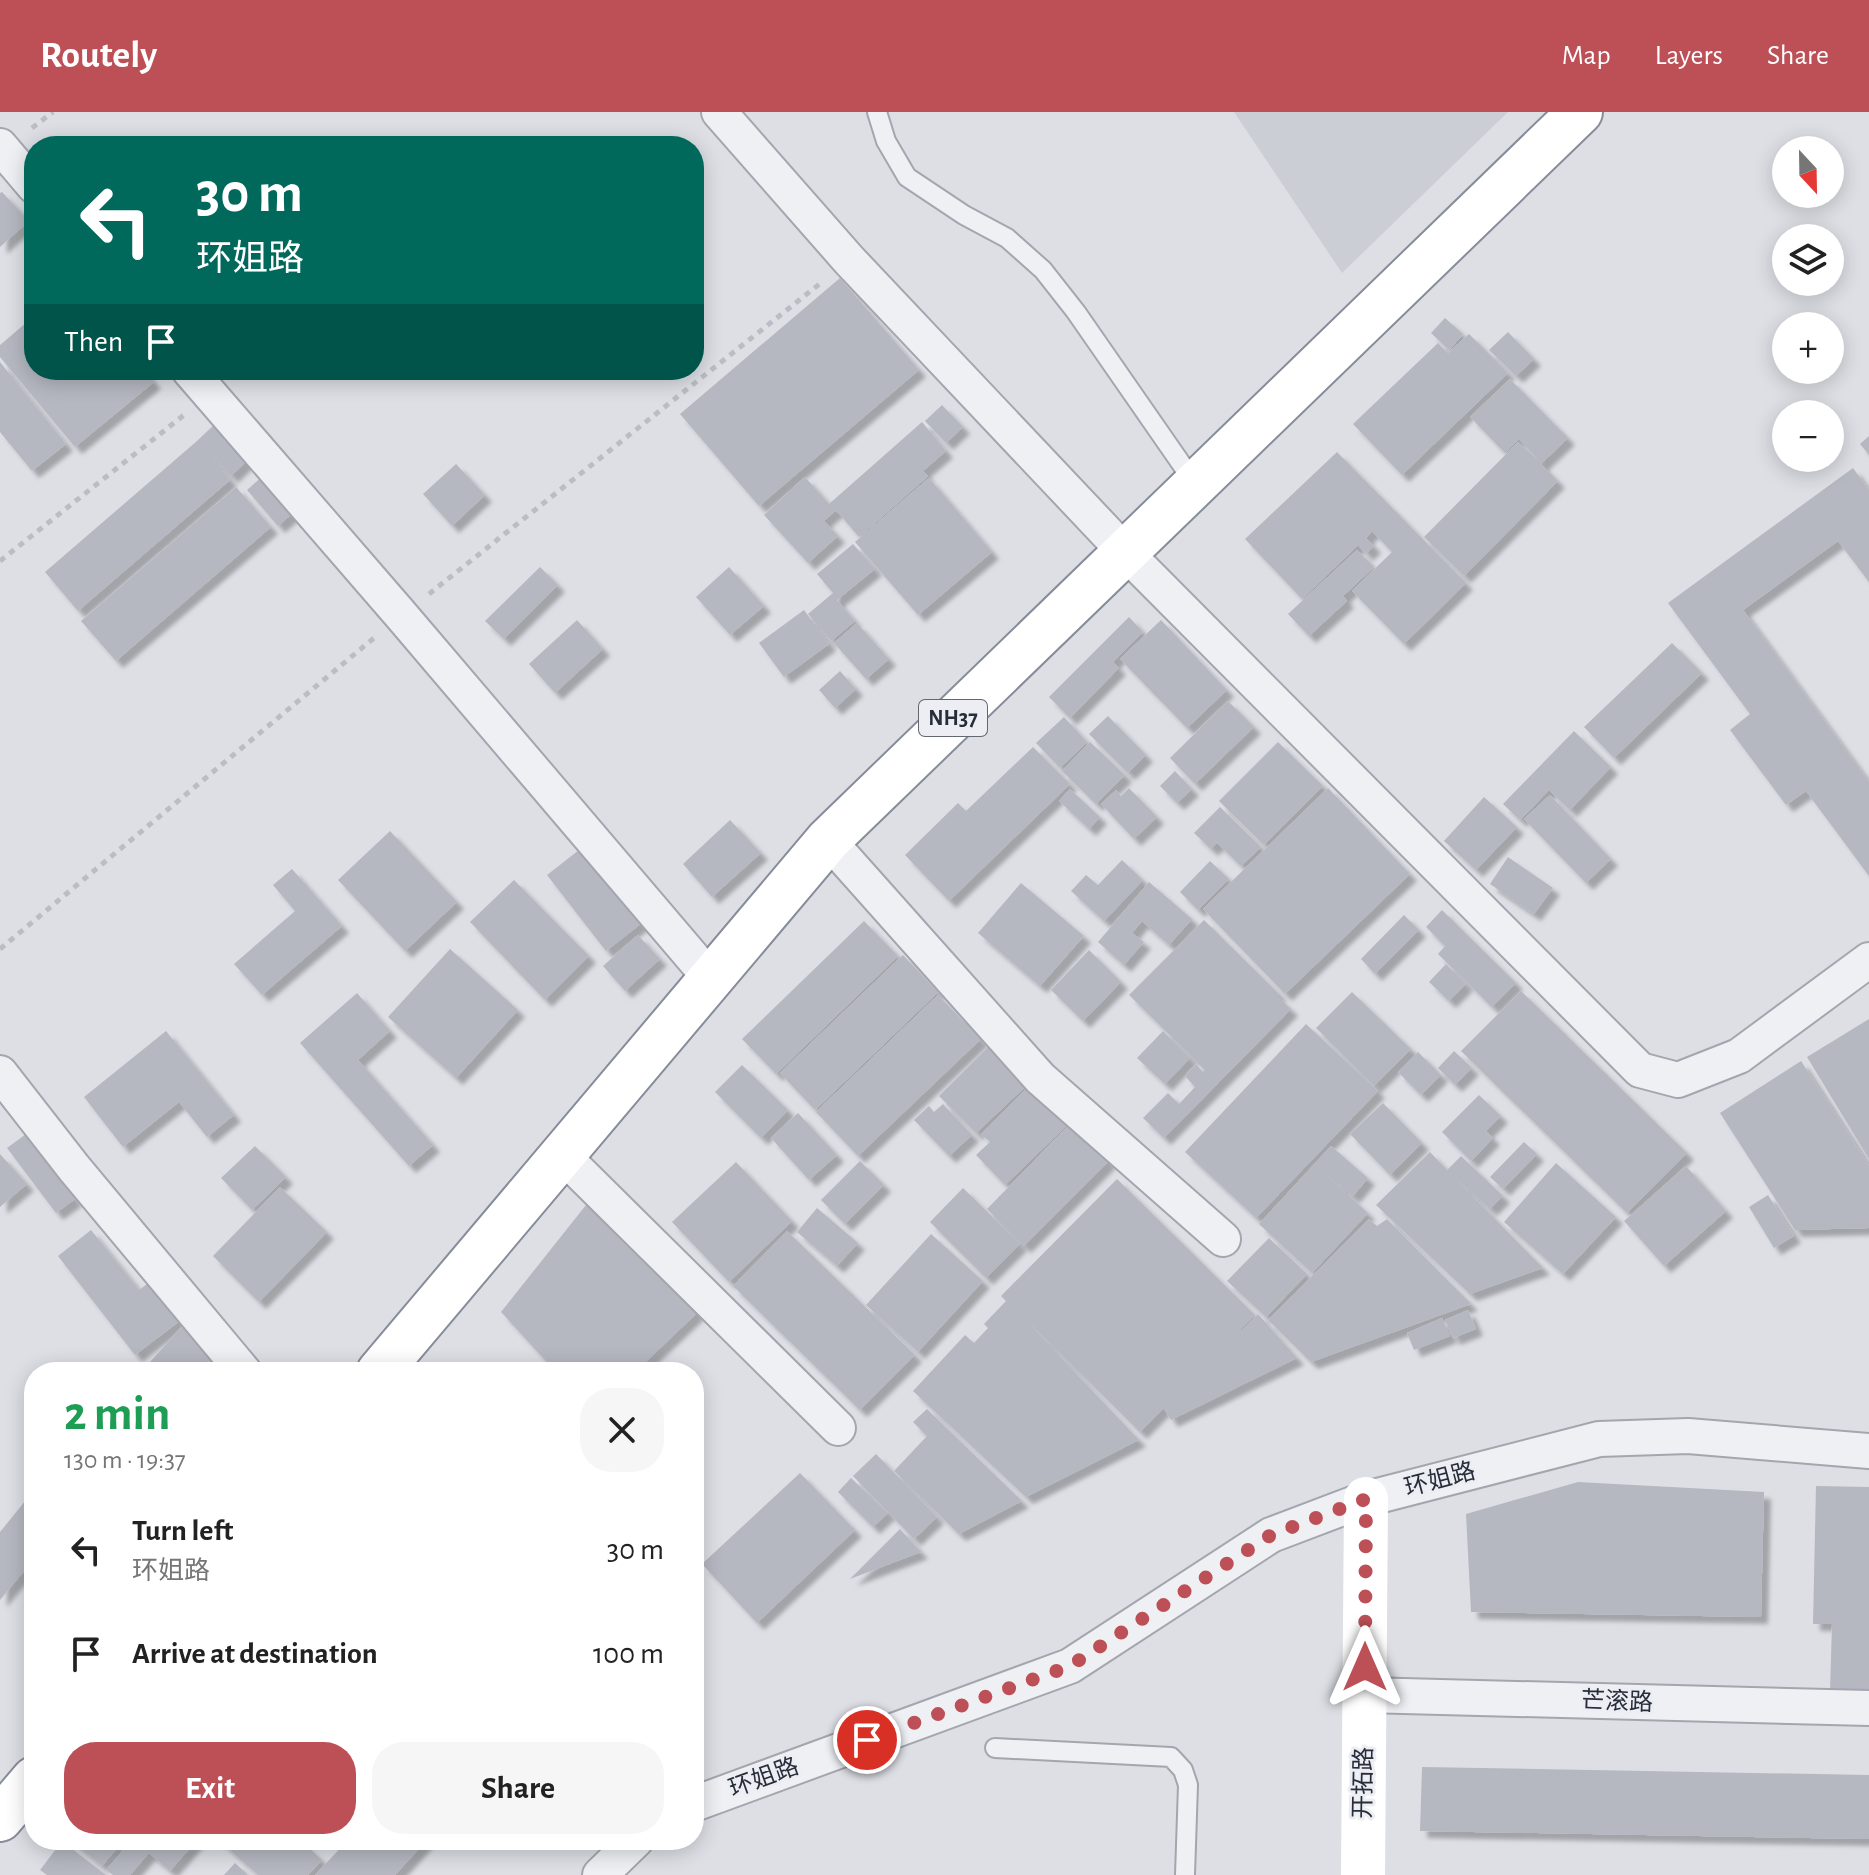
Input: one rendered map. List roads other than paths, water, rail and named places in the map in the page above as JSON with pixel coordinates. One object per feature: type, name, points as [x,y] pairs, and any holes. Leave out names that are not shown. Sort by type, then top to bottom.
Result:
[{"type":"main road","name":"NH37","points":[[387,1362],[828,840],[1580,112]]},
{"type":"main road","name":"开拓路","points":[[1363,1875],[1366,1499]]},
{"type":"main road","points":[[0,1819],[24,1791]]},
{"type":"street","points":[[719,112],[849,260],[1125,552],[1640,1070],[1678,1080],[1739,1056],[1869,960]]},
{"type":"street","points":[[1,150],[24,175]]},
{"type":"street","points":[[199,382],[711,979]]},
{"type":"street","points":[[828,840],[1040,1078],[1223,1239]]},
{"type":"street","points":[[0,1073],[74,1168],[236,1362]]},
{"type":"street","points":[[562,1155],[838,1428]]},
{"type":"street","name":"环姐路","points":[[704,1800],[1070,1666],[1271,1535],[1366,1499],[1599,1439],[1688,1436],[1869,1451]]},
{"type":"street","name":"芒滚路","points":[[1365,1695],[1869,1708]]},
{"type":"street","points":[[600,1875],[626,1850]]},
{"type":"lane","points":[[877,112],[886,141],[907,177],[964,215],[1007,238],[1043,270],[1076,312],[1196,485]]},
{"type":"lane","points":[[995,1748],[1171,1757],[1183,1770],[1188,1785],[1185,1875]]}]
